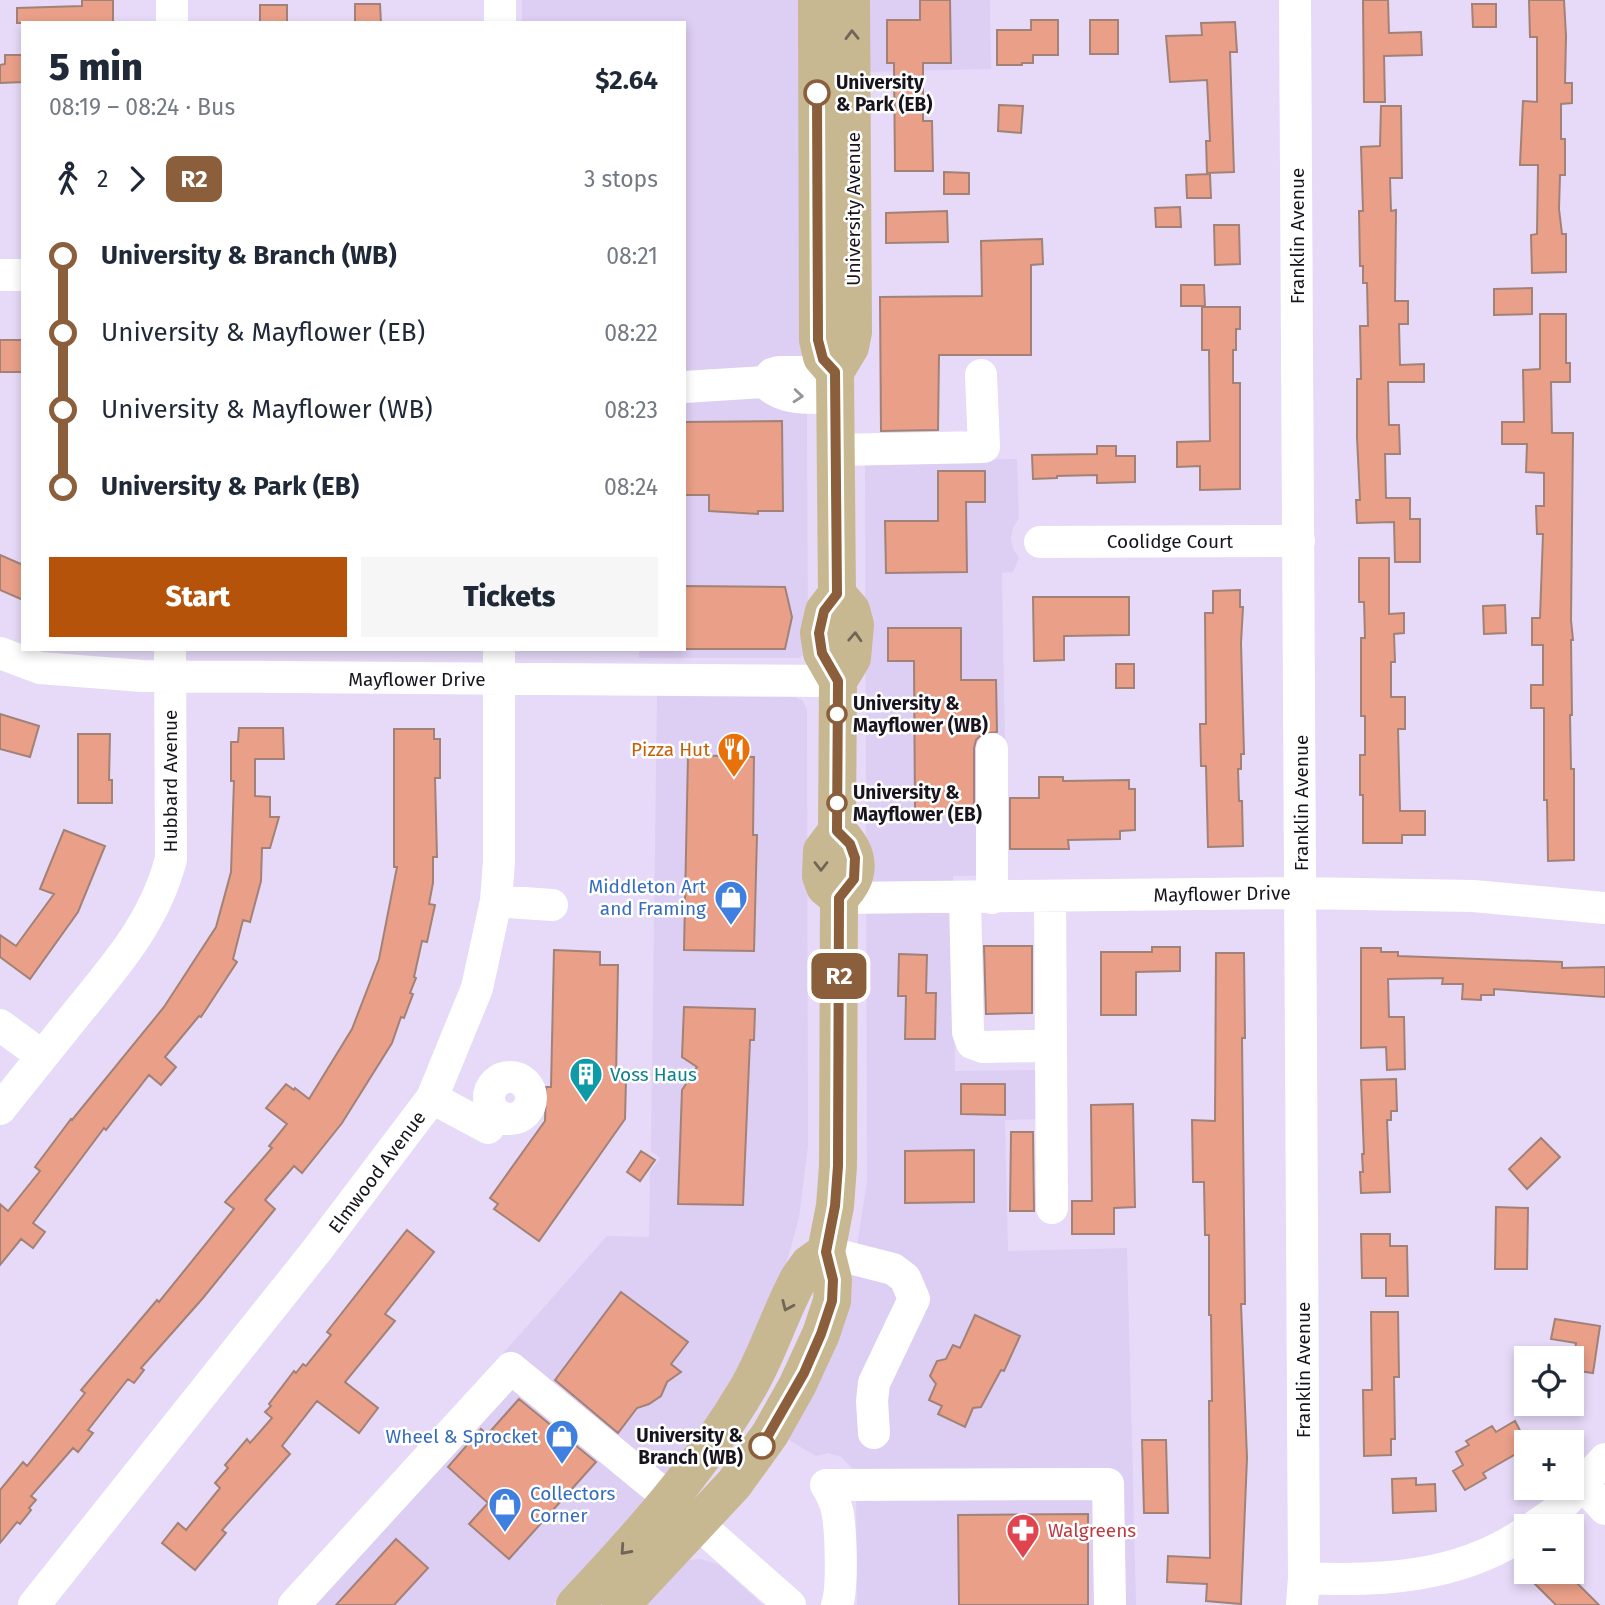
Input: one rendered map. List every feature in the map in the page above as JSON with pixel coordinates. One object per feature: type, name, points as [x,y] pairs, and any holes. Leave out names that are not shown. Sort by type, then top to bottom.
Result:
[{"type":"main road","name":"University Avenue","points":[[817,0],[818,340],[835,385]]},
{"type":"main road","name":"University Avenue","points":[[839,898],[826,889],[821,876],[822,851],[837,831],[838,681],[822,653],[819,633],[824,611],[837,594],[835,385],[853,332],[851,0]]},
{"type":"main road","points":[[621,1605],[730,1489],[757,1454],[804,1373],[832,1301],[833,1280],[826,1252],[835,1206],[838,1166],[839,898]]},
{"type":"main road","points":[[575,1605],[670,1499],[723,1428],[749,1385],[803,1273],[809,1264],[826,1252]]},
{"type":"street","points":[[172,0],[172,21]]},
{"type":"street","points":[[500,0],[500,21]]},
{"type":"street","name":"Franklin Avenue","points":[[1296,0],[1303,1592]]},
{"type":"street","points":[[0,275],[21,275]]},
{"type":"street","points":[[686,387],[765,382],[772,374],[779,372],[835,385]]},
{"type":"street","points":[[836,450],[984,447],[981,376]]},
{"type":"street","name":"Coolidge Court","points":[[1040,542],[1299,541]]},
{"type":"street","name":"Mayflower Drive","points":[[0,653],[40,668],[169,663],[499,664],[838,681]]},
{"type":"street","name":"Hubbard Avenue","points":[[0,1109],[114,971],[157,903],[171,859],[169,663]]},
{"type":"street","name":"Elmwood Avenue","points":[[34,1605],[317,1250],[432,1098],[477,988],[496,901],[499,861],[499,664]]},
{"type":"street","points":[[992,749],[968,1031],[972,1043],[983,1046],[1035,1046]]},
{"type":"street","name":"Mayflower Drive","points":[[839,898],[1301,893],[1473,896],[1605,908]]},
{"type":"street","points":[[1050,896],[1052,1208]]},
{"type":"street","points":[[496,901],[552,905]]},
{"type":"street","points":[[0,1025],[43,1055]]},
{"type":"street","points":[[432,1098],[488,1128],[497,1115]]},
{"type":"street","points":[[826,1252],[893,1269],[905,1278],[914,1299],[874,1383],[874,1433]]},
{"type":"street","points":[[294,1605],[511,1368],[670,1499],[787,1604]]},
{"type":"street","points":[[1584,1482],[1605,1459]]},
{"type":"street","points":[[837,1605],[840,1592],[838,1517],[826,1485],[1108,1484],[1110,1605]]},
{"type":"street","points":[[1584,1486],[1605,1509]]},
{"type":"street","points":[[1553,1514],[1567,1500]]},
{"type":"street","points":[[1303,1592],[1418,1574],[1471,1560],[1514,1538]]},
{"type":"shaded area","points":[[522,0],[805,0],[808,641],[803,655],[799,658],[639,658],[639,651],[686,651],[686,21],[522,21]]},
{"type":"shaded area","points":[[864,0],[990,0],[991,69],[864,72]]},
{"type":"shaded area","points":[[1017,459],[1019,518],[1011,538],[1013,549],[1019,558],[1013,572],[1002,573],[1007,875],[953,876],[955,1071],[1041,1070],[1041,1119],[1005,1120],[1008,1251],[1127,1248],[1136,1605],[857,1605],[854,1470],[841,1457],[828,1453],[816,1456],[782,1436],[852,1277],[867,1182],[865,462]]},
{"type":"shaded area","points":[[657,696],[795,697],[802,700],[807,709],[808,1145],[799,1218],[778,1293],[692,1450],[553,1605],[280,1605],[607,1236],[649,1237],[650,1172],[660,1158],[651,1151]]},
{"type":"shaded area","points":[[701,1559],[719,1565],[763,1605],[643,1605],[689,1560]]},
{"type":"building","points":[[82,0],[113,0],[113,21],[17,23],[17,8],[82,6]]},
{"type":"building","points":[[920,0],[950,0],[951,63],[923,63],[923,121],[932,121],[933,171],[895,171],[894,63],[887,63],[887,20],[920,20]]},
{"type":"building","points":[[1363,0],[1388,0],[1389,33],[1421,32],[1422,55],[1384,56],[1385,102],[1364,102]]},
{"type":"building","points":[[1529,0],[1564,0],[1565,83],[1572,83],[1572,103],[1561,104],[1565,175],[1560,175],[1559,209],[1562,234],[1566,234],[1566,272],[1532,273],[1531,235],[1537,234],[1538,165],[1520,165],[1523,101],[1537,102],[1537,37],[1530,37]]},
{"type":"building","points":[[355,4],[380,4],[381,21],[355,21]]},
{"type":"building","points":[[1472,4],[1496,4],[1496,27],[1473,27]]},
{"type":"building","points":[[260,5],[287,5],[287,21],[260,21]]},
{"type":"building","points":[[1031,20],[1058,20],[1058,55],[1033,55],[1033,63],[1022,65],[997,65],[997,30],[1031,30]]},
{"type":"building","points":[[1090,20],[1118,20],[1118,54],[1090,54]]},
{"type":"building","points":[[1235,22],[1237,52],[1230,52],[1234,172],[1207,173],[1206,141],[1210,141],[1207,80],[1170,82],[1166,36],[1202,35],[1201,23]]},
{"type":"building","points":[[5,55],[21,55],[21,82],[0,83],[0,65],[5,64]]},
{"type":"building","points":[[999,105],[1023,106],[1021,133],[998,131]]},
{"type":"building","points":[[1381,106],[1401,106],[1402,178],[1390,178],[1391,211],[1396,210],[1395,301],[1408,301],[1408,324],[1399,324],[1400,365],[1424,364],[1424,382],[1388,382],[1389,425],[1399,425],[1400,454],[1385,454],[1386,498],[1410,498],[1410,519],[1420,519],[1420,562],[1395,562],[1394,522],[1357,523],[1356,500],[1360,500],[1357,379],[1361,379],[1360,326],[1368,326],[1367,283],[1363,283],[1363,266],[1360,266],[1359,211],[1363,211],[1361,147],[1380,146]]},
{"type":"building","points":[[944,172],[969,173],[969,194],[944,194]]},
{"type":"building","points":[[1210,174],[1211,198],[1187,198],[1186,175]]},
{"type":"building","points":[[1180,207],[1181,227],[1156,227],[1155,208]]},
{"type":"building","points":[[947,211],[948,242],[886,243],[886,213]]},
{"type":"building","points":[[1214,225],[1239,225],[1240,264],[1215,265]]},
{"type":"building","points":[[1042,239],[1043,264],[1031,265],[1031,355],[939,355],[938,430],[881,431],[880,297],[982,296],[981,241]]},
{"type":"building","points":[[1181,285],[1204,285],[1205,306],[1181,306]]},
{"type":"building","points":[[1532,288],[1532,314],[1494,315],[1494,289]]},
{"type":"building","points":[[1202,307],[1240,307],[1240,329],[1236,329],[1236,350],[1233,350],[1233,383],[1240,383],[1240,489],[1200,490],[1200,466],[1177,467],[1177,442],[1210,441],[1209,350],[1202,350]]},
{"type":"building","points":[[1540,314],[1566,314],[1566,363],[1570,363],[1570,382],[1551,382],[1552,433],[1573,433],[1573,640],[1570,715],[1571,769],[1574,769],[1574,860],[1548,861],[1547,800],[1544,800],[1544,708],[1531,708],[1531,685],[1543,685],[1543,645],[1532,645],[1532,618],[1540,618],[1543,534],[1537,534],[1536,506],[1544,506],[1544,473],[1526,472],[1527,444],[1502,444],[1502,422],[1524,422],[1523,370],[1540,369]]},
{"type":"building","points":[[0,340],[21,340],[21,372],[0,372]]},
{"type":"building","points":[[782,421],[783,511],[758,511],[758,514],[709,511],[709,495],[686,495],[686,422]]},
{"type":"building","points":[[1097,446],[1116,446],[1116,456],[1135,456],[1135,482],[1097,483],[1097,475],[1033,479],[1032,455],[1097,454]]},
{"type":"building","points":[[938,471],[985,471],[985,502],[966,502],[967,572],[886,573],[885,521],[938,521]]},
{"type":"building","points":[[0,555],[21,564],[21,599],[0,590]]},
{"type":"building","points":[[1359,558],[1389,558],[1389,614],[1404,613],[1404,633],[1394,634],[1395,662],[1391,662],[1391,697],[1405,697],[1405,729],[1398,729],[1400,811],[1425,811],[1425,835],[1402,835],[1402,843],[1363,843],[1360,755],[1365,755],[1365,716],[1361,716],[1361,638],[1365,638],[1364,602],[1359,602]]},
{"type":"building","points":[[686,586],[785,587],[792,617],[785,649],[686,649]]},
{"type":"building","points":[[1240,590],[1240,607],[1243,607],[1241,643],[1244,754],[1241,754],[1241,769],[1238,769],[1243,846],[1208,847],[1206,766],[1201,766],[1200,724],[1206,724],[1205,613],[1213,613],[1213,591]]},
{"type":"building","points":[[1033,597],[1129,597],[1129,635],[1064,636],[1064,660],[1034,661]]},
{"type":"building","points":[[1505,605],[1506,633],[1484,634],[1483,606]]},
{"type":"building","points":[[888,628],[961,628],[961,680],[996,680],[997,732],[982,734],[976,740],[974,748],[974,811],[915,812],[914,661],[888,661]]},
{"type":"building","points":[[1116,664],[1134,664],[1134,688],[1116,688]]},
{"type":"building","points":[[0,714],[39,726],[30,757],[0,749]]},
{"type":"building","points":[[239,728],[283,728],[284,759],[255,759],[255,796],[270,797],[270,817],[279,817],[270,848],[262,848],[261,881],[250,922],[243,920],[233,959],[237,962],[201,1017],[199,1016],[165,1057],[176,1067],[161,1085],[149,1075],[106,1130],[104,1128],[33,1223],[45,1232],[33,1248],[21,1239],[0,1265],[0,1204],[8,1211],[40,1171],[35,1167],[71,1119],[164,1007],[216,927],[231,872],[234,781],[231,781],[231,742],[238,742]]},
{"type":"building","points":[[394,729],[434,729],[434,739],[440,739],[440,778],[435,778],[437,857],[433,857],[433,883],[429,904],[435,905],[427,942],[422,941],[414,977],[416,978],[410,993],[413,994],[392,1043],[342,1123],[302,1173],[294,1166],[265,1200],[275,1209],[203,1298],[141,1368],[144,1370],[134,1383],[128,1379],[88,1430],[93,1433],[78,1452],[73,1448],[31,1496],[36,1500],[29,1508],[31,1510],[0,1543],[0,1490],[23,1462],[27,1466],[85,1393],[81,1390],[157,1300],[159,1302],[234,1209],[225,1202],[272,1148],[269,1146],[287,1124],[266,1108],[286,1084],[309,1099],[352,1029],[379,959],[397,867],[394,867]]},
{"type":"building","points":[[78,734],[110,734],[109,780],[112,780],[112,803],[78,803]]},
{"type":"building","points":[[688,755],[754,757],[753,835],[757,835],[754,951],[684,950]]},
{"type":"building","points":[[1039,777],[1063,777],[1063,781],[1129,780],[1129,789],[1135,789],[1135,830],[1120,831],[1120,839],[1068,840],[1069,849],[1010,849],[1010,798],[1039,798]]},
{"type":"building","points":[[64,830],[105,846],[78,912],[30,979],[0,957],[0,935],[16,946],[54,894],[40,889]]},
{"type":"building","points":[[984,946],[1032,946],[1032,1013],[986,1014]]},
{"type":"building","points":[[1152,947],[1180,947],[1180,971],[1136,972],[1136,1015],[1101,1015],[1101,952],[1152,952]]},
{"type":"building","points":[[1361,948],[1381,948],[1381,952],[1398,952],[1398,956],[1562,962],[1562,968],[1605,967],[1605,997],[1494,989],[1494,995],[1481,995],[1481,1000],[1462,999],[1463,984],[1442,984],[1443,978],[1388,979],[1389,1017],[1404,1017],[1405,1069],[1387,1070],[1386,1047],[1361,1048]]},
{"type":"building","name":"Voss Haus","points":[[554,950],[600,952],[600,965],[618,965],[616,1080],[626,1080],[625,1119],[539,1241],[494,1209],[498,1204],[490,1198],[545,1121],[546,1087],[551,1087]]},
{"type":"building","points":[[1216,953],[1244,953],[1245,1038],[1242,1038],[1245,1304],[1241,1304],[1247,1458],[1241,1604],[1206,1601],[1207,1584],[1167,1582],[1168,1556],[1210,1558],[1209,1401],[1212,1401],[1209,1235],[1205,1235],[1204,1182],[1193,1182],[1192,1120],[1215,1121]]},
{"type":"building","points":[[899,954],[927,955],[926,993],[936,993],[935,1039],[905,1039],[906,996],[898,996]]},
{"type":"building","points":[[684,1007],[755,1009],[754,1040],[750,1040],[743,1205],[678,1204],[682,1090],[697,1067],[682,1057]]},
{"type":"building","points":[[1396,1079],[1397,1111],[1391,1111],[1391,1120],[1387,1120],[1390,1192],[1361,1193],[1360,1172],[1363,1172],[1364,1154],[1361,1080]]},
{"type":"building","points":[[961,1084],[1005,1084],[1005,1115],[961,1114]]},
{"type":"building","points":[[1133,1104],[1135,1207],[1114,1208],[1114,1234],[1072,1234],[1072,1201],[1092,1201],[1091,1105]]},
{"type":"building","points":[[1011,1132],[1033,1132],[1034,1211],[1010,1211]]},
{"type":"building","points":[[1541,1138],[1560,1157],[1527,1189],[1509,1169]]},
{"type":"building","points":[[974,1150],[974,1202],[905,1203],[905,1151]]},
{"type":"building","points":[[641,1151],[655,1160],[640,1181],[627,1172]]},
{"type":"building","points":[[1496,1207],[1528,1208],[1527,1269],[1495,1269]]},
{"type":"building","points":[[407,1230],[434,1252],[385,1314],[395,1321],[345,1382],[378,1408],[359,1433],[317,1401],[282,1446],[290,1454],[222,1530],[226,1533],[195,1570],[162,1543],[178,1523],[186,1530],[220,1488],[215,1483],[228,1468],[225,1465],[247,1439],[250,1443],[272,1418],[265,1412],[271,1406],[269,1404],[294,1371],[296,1373],[303,1364],[306,1366],[331,1335],[327,1332]]},
{"type":"building","points":[[1361,1234],[1390,1234],[1390,1246],[1407,1246],[1408,1296],[1386,1296],[1386,1278],[1362,1278]]},
{"type":"building","points":[[621,1292],[688,1342],[671,1364],[681,1372],[667,1382],[661,1396],[637,1408],[618,1433],[555,1380]]},
{"type":"building","points":[[1371,1312],[1398,1312],[1399,1377],[1394,1377],[1395,1439],[1391,1439],[1391,1455],[1364,1456],[1363,1390],[1372,1390]]},
{"type":"building","points":[[975,1315],[1020,1336],[1004,1371],[1001,1370],[981,1407],[973,1408],[965,1427],[938,1414],[942,1406],[929,1400],[936,1384],[930,1376],[937,1361],[946,1359],[953,1345],[960,1348]]},
{"type":"building","points":[[1555,1319],[1600,1326],[1593,1373],[1584,1372],[1584,1346],[1551,1339]]},
{"type":"building","points":[[519,1399],[596,1462],[509,1559],[469,1524],[488,1503],[448,1467],[481,1429],[487,1435]]},
{"type":"building","points":[[1515,1421],[1520,1430],[1514,1430],[1514,1455],[1483,1473],[1486,1478],[1465,1490],[1453,1471],[1463,1465],[1456,1452],[1469,1445],[1466,1441],[1492,1426],[1496,1432]]},
{"type":"building","points":[[1142,1440],[1166,1440],[1168,1513],[1144,1513]]},
{"type":"building","points":[[1416,1478],[1416,1485],[1435,1484],[1436,1511],[1393,1513],[1392,1479]]},
{"type":"building","name":"Walgreens","points":[[1088,1514],[1088,1605],[959,1605],[958,1515]]},
{"type":"building","points":[[396,1539],[428,1568],[394,1605],[336,1605]]},
{"type":"building","points":[[1535,1584],[1578,1584],[1599,1605],[1556,1605]]},
{"type":"bus line","name":"R2","points":[[762,1446],[804,1373],[832,1301],[833,1280],[826,1252],[832,1229],[838,1166],[839,898],[847,891],[855,872],[854,852],[837,831],[838,681],[822,653],[819,639],[821,618],[837,594],[835,372],[820,354],[818,340],[817,93]]},
{"type":"place","name":"University & Park (EB)","points":[[817,93]]},
{"type":"place","name":"University & Mayflower (WB)","points":[[837,714]]},
{"type":"place","name":"Pizza Hut","points":[[734,779]]},
{"type":"place","name":"University & Mayflower (EB)","points":[[837,803]]},
{"type":"place","name":"Middleton Art and Framing","points":[[731,927]]},
{"type":"place","name":"Voss Haus","points":[[586,1104]]},
{"type":"place","name":"University & Branch (WB)","points":[[762,1446]]},
{"type":"place","name":"Wheel & Sprocket","points":[[562,1466]]},
{"type":"place","name":"Collectors Corner","points":[[505,1534]]},
{"type":"place","name":"Walgreens","points":[[1023,1560]]}]
